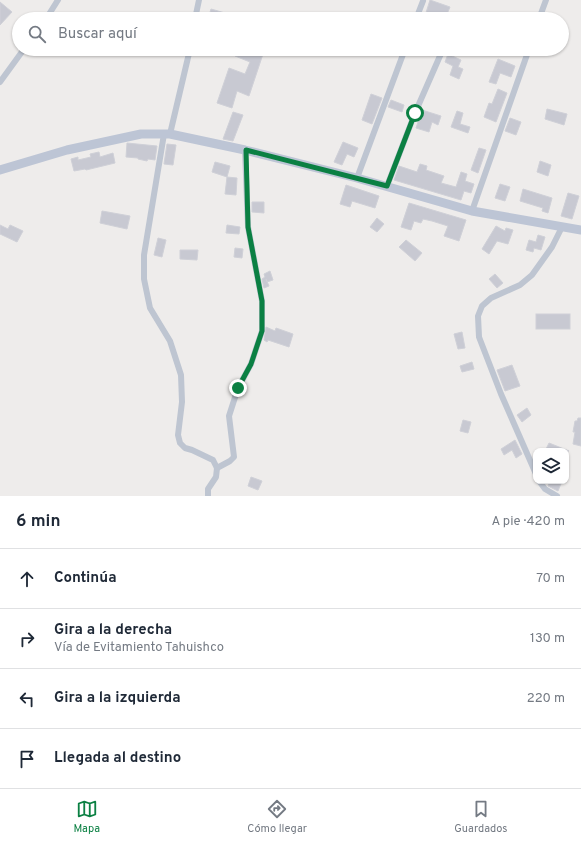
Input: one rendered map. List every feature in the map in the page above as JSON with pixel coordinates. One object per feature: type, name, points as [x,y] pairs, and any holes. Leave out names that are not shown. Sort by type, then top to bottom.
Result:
[{"type":"main road","points":[[0,170],[67,150],[141,134],[167,134],[246,150],[357,178],[472,211],[581,230]]},
{"type":"street","points":[[50,12],[58,0]]},
{"type":"street","points":[[197,12],[199,0]]},
{"type":"street","points":[[542,12],[546,0]]},
{"type":"street","points":[[419,12],[423,1]]},
{"type":"street","points":[[0,82],[19,56]]},
{"type":"street","points":[[188,56],[167,134],[144,255],[144,279],[150,308],[170,341],[181,374],[182,402],[178,435],[180,443],[185,448],[213,460],[218,468],[216,477],[208,489],[208,496]]},
{"type":"street","points":[[357,178],[402,56]]},
{"type":"street","points":[[387,186],[415,113],[440,56]]},
{"type":"street","points":[[472,211],[527,56]]},
{"type":"street","points":[[218,468],[234,457],[230,416],[238,388],[251,364],[262,331],[262,301],[248,227],[246,150]]},
{"type":"street","points":[[533,467],[501,394],[479,337],[478,316],[482,306],[491,298],[520,285],[532,275],[546,257],[562,227]]},
{"type":"street","points":[[541,484],[545,489],[557,496]]},
{"type":"building","points":[[430,0],[450,7],[448,12],[426,12]]},
{"type":"building","points":[[0,2],[12,12],[0,25]]},
{"type":"building","points":[[211,9],[222,12],[210,12]]},
{"type":"building","points":[[235,56],[262,56],[249,96],[237,91],[232,108],[217,103],[229,68],[245,74],[250,62]]},
{"type":"building","points":[[447,56],[452,56],[461,60],[458,67],[463,69],[459,79],[450,75],[453,66],[445,62]]},
{"type":"building","points":[[498,59],[515,66],[511,77],[500,73],[496,84],[489,82]]},
{"type":"building","points":[[498,89],[507,93],[496,122],[484,117],[489,103],[492,104]]},
{"type":"building","points":[[371,94],[382,98],[372,124],[362,120]]},
{"type":"building","points":[[391,100],[404,105],[402,112],[388,107]]},
{"type":"building","points":[[547,109],[567,114],[564,125],[545,119]]},
{"type":"building","points":[[422,110],[441,116],[438,125],[432,122],[429,132],[416,128]]},
{"type":"building","points":[[457,111],[463,113],[460,124],[470,127],[468,133],[451,127]]},
{"type":"building","points":[[233,112],[243,115],[233,141],[223,139]]},
{"type":"building","points":[[510,118],[521,122],[516,135],[505,131]]},
{"type":"building","points":[[343,142],[358,148],[354,157],[347,154],[342,165],[334,162]]},
{"type":"building","points":[[127,143],[157,146],[155,160],[148,159],[147,161],[138,158],[126,157]]},
{"type":"building","points":[[167,144],[176,145],[173,165],[164,164]]},
{"type":"building","points":[[479,148],[486,150],[478,173],[471,170]]},
{"type":"building","points":[[99,152],[100,157],[113,153],[115,163],[86,170],[74,171],[71,159],[78,157],[78,160],[91,157],[90,154]]},
{"type":"building","points":[[540,161],[551,165],[548,176],[537,172]]},
{"type":"building","points":[[215,162],[230,166],[227,177],[212,172]]},
{"type":"building","points":[[420,164],[427,166],[426,170],[444,176],[441,183],[456,187],[461,172],[467,174],[465,181],[474,184],[471,193],[464,191],[461,200],[394,180],[399,166],[417,172]]},
{"type":"building","points":[[227,177],[237,178],[236,195],[225,194]]},
{"type":"building","points":[[500,184],[510,187],[505,201],[495,198]]},
{"type":"building","points":[[346,185],[379,196],[375,208],[352,201],[350,207],[340,204]]},
{"type":"building","points":[[523,189],[552,198],[548,213],[542,211],[543,208],[520,201]]},
{"type":"building","points":[[568,193],[579,196],[572,219],[561,216]]},
{"type":"building","points":[[252,202],[264,202],[264,213],[252,212]]},
{"type":"building","points":[[409,203],[466,220],[459,241],[444,236],[448,226],[432,221],[423,219],[421,223],[414,221],[411,230],[401,227]]},
{"type":"building","points":[[102,211],[130,216],[127,229],[100,223]]},
{"type":"building","points":[[377,218],[384,224],[377,232],[370,227]]},
{"type":"building","points":[[0,225],[8,229],[10,225],[23,231],[17,242],[0,234]]},
{"type":"building","points":[[227,225],[240,227],[239,234],[226,233]]},
{"type":"building","points":[[496,226],[505,231],[506,228],[513,230],[508,244],[497,241],[489,254],[482,249]]},
{"type":"building","points":[[538,235],[545,237],[541,250],[534,248],[533,252],[526,250],[529,240],[536,242]]},
{"type":"building","points":[[158,238],[166,240],[162,257],[154,255]]},
{"type":"building","points":[[406,240],[422,253],[415,261],[399,247]]},
{"type":"building","points":[[235,248],[243,249],[242,258],[234,257]]},
{"type":"building","points":[[180,250],[198,250],[197,260],[180,259]]},
{"type":"building","points":[[270,271],[273,280],[267,282],[269,286],[264,288],[262,279],[265,277],[264,274]]},
{"type":"building","points":[[495,274],[503,283],[497,288],[489,279]]},
{"type":"building","points":[[536,314],[570,314],[570,329],[536,329]]},
{"type":"building","points":[[266,327],[275,331],[276,328],[293,334],[289,347],[264,340]]},
{"type":"building","points":[[462,332],[465,348],[458,349],[454,334]]},
{"type":"building","points":[[472,362],[474,369],[462,372],[460,366]]},
{"type":"building","points":[[512,365],[520,386],[505,391],[497,370]]},
{"type":"building","points":[[527,408],[531,415],[522,422],[517,415]]},
{"type":"building","points":[[578,418],[581,418],[581,446],[573,444],[575,421],[577,421]]},
{"type":"building","points":[[463,420],[471,422],[468,433],[460,431]]},
{"type":"building","points":[[515,440],[522,454],[516,458],[512,450],[504,455],[501,449]]},
{"type":"building","points":[[549,443],[562,448],[546,448]]},
{"type":"building","points":[[251,477],[262,481],[258,490],[248,486]]},
{"type":"building","points":[[549,484],[561,484],[558,491],[548,486]]},
{"type":"route","points":[[238,388],[251,364],[262,331],[262,301],[248,227],[246,150],[387,186],[415,113]]}]
